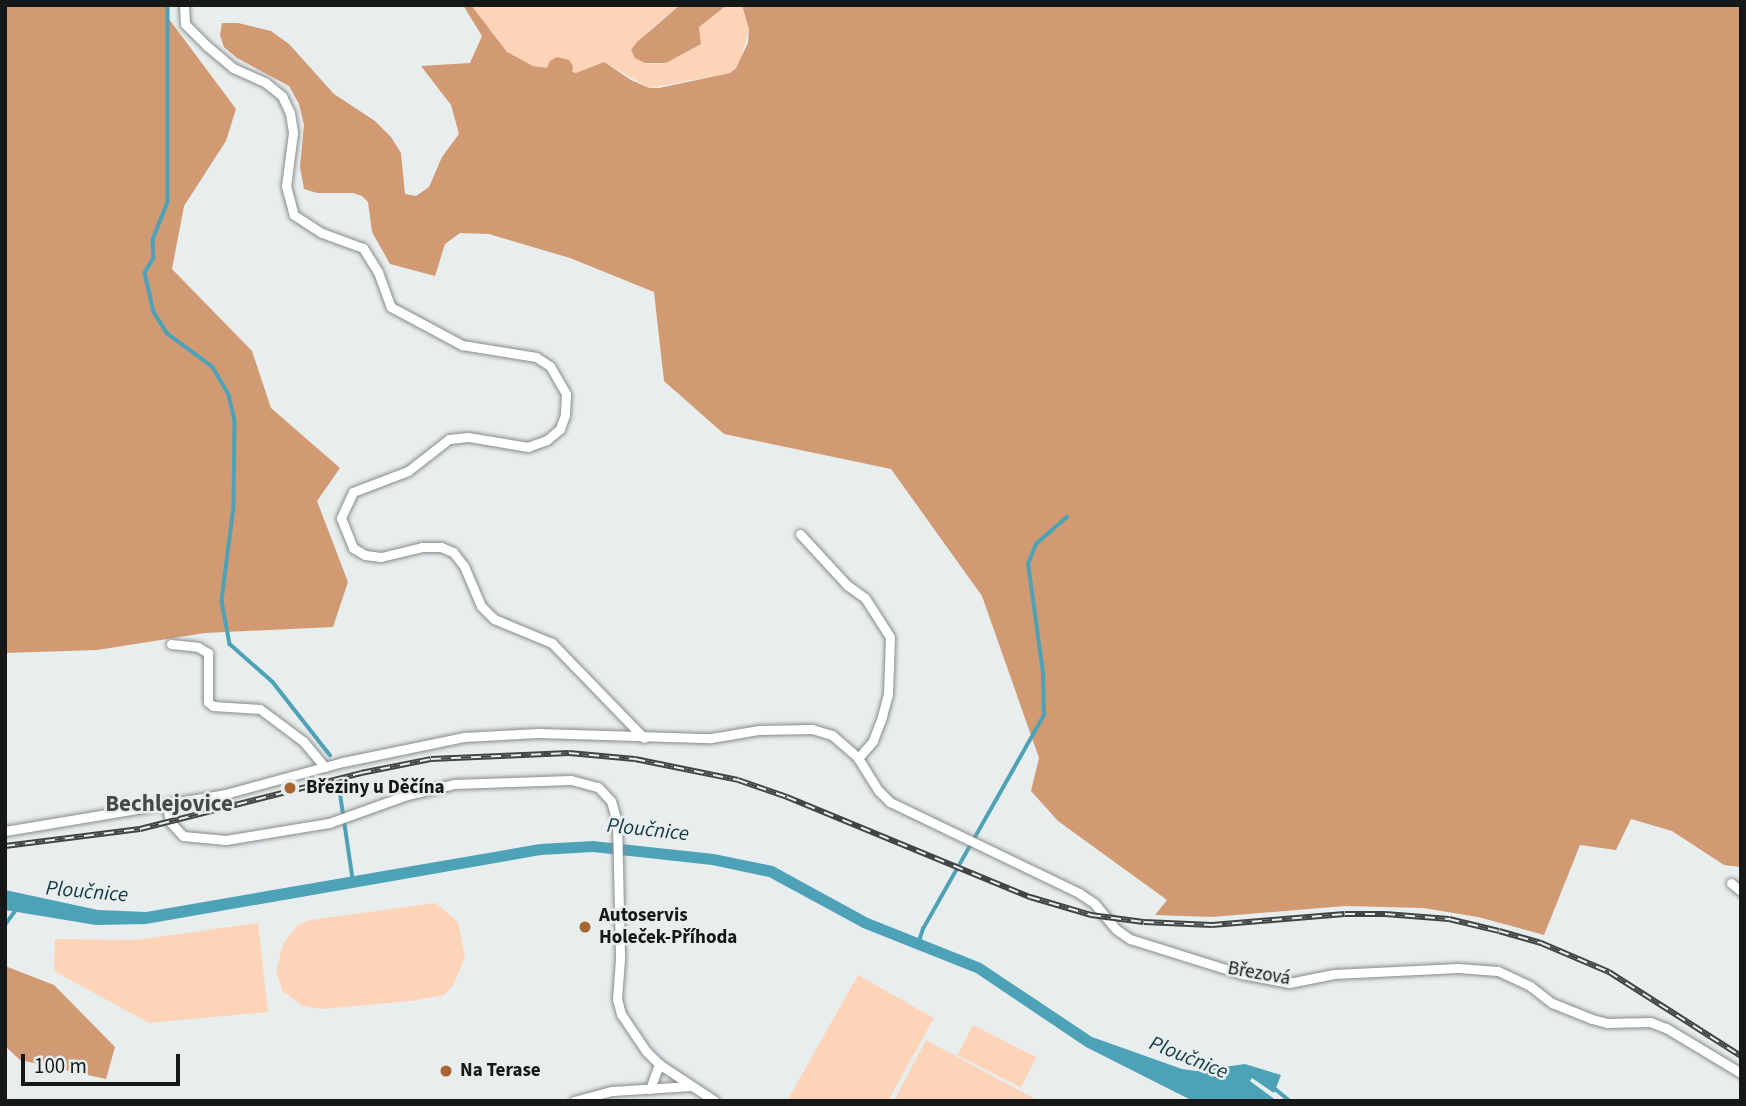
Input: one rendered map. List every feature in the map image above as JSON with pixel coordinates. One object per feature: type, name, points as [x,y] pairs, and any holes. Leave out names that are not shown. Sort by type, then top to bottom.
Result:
[{"type":"street","points":[[184,5],[185,24],[207,46],[233,68],[266,83],[282,96],[290,113],[293,133],[286,186],[294,215],[322,233],[363,248],[378,272],[391,307],[462,345],[536,358],[551,366],[566,394],[565,415],[560,429],[547,440],[528,447],[468,437],[449,439],[408,471],[353,492],[341,519],[353,548],[365,555],[381,557],[422,547],[441,547],[453,552],[464,566],[481,606],[495,619],[552,643],[644,738]]},
{"type":"street","points":[[800,534],[847,585],[865,598],[891,637],[888,694],[882,718],[873,741],[858,758]]},
{"type":"street","points":[[171,645],[198,647],[208,653],[208,702],[213,706],[260,709],[303,741],[324,766]]},
{"type":"street","name":"Březová","points":[[5,831],[167,806],[225,794],[324,766],[464,737],[538,733],[711,738],[794,727],[832,736],[858,758],[879,791],[890,802],[1079,893],[1094,903],[1117,930],[1138,943],[1242,974],[1289,983],[1348,974],[1458,968],[1499,971],[1530,986],[1552,1003],[1592,1020],[1607,1023],[1650,1023],[1666,1028],[1741,1073]]},
{"type":"street","points":[[167,806],[175,830],[183,836],[204,840],[251,838],[339,820],[407,795],[454,784],[571,780],[586,782],[606,794],[616,811],[619,876],[617,999],[624,1020],[659,1064],[715,1101]]},
{"type":"street","points":[[1731,883],[1741,891]]},
{"type":"street","points":[[650,1089],[659,1064]]},
{"type":"street","points":[[574,1101],[612,1091],[691,1086]]},
{"type":"shaded area","points":[[5,5],[168,5],[166,15],[236,109],[226,141],[184,206],[172,269],[252,351],[271,408],[340,468],[317,501],[348,582],[333,627],[205,633],[97,650],[5,653]]},
{"type":"shaded area","points":[[463,5],[471,5],[507,52],[533,66],[547,68],[550,61],[557,57],[569,60],[573,66],[572,72],[576,73],[604,62],[631,80],[649,88],[659,88],[730,73],[736,68],[748,43],[749,29],[742,5],[1741,5],[1741,867],[1724,865],[1672,831],[1631,819],[1616,850],[1580,845],[1544,935],[1478,917],[1423,908],[1345,906],[1212,917],[1155,915],[1167,900],[1058,821],[1031,791],[1039,758],[982,596],[891,469],[724,434],[664,381],[654,292],[570,258],[489,234],[460,233],[445,244],[435,276],[390,264],[372,232],[368,202],[362,196],[353,193],[317,193],[304,189],[300,167],[304,125],[299,104],[289,86],[237,58],[224,47],[220,35],[222,23],[238,23],[271,31],[289,44],[334,94],[375,121],[391,137],[401,153],[405,194],[416,196],[429,187],[442,157],[459,134],[451,105],[421,66],[470,63],[482,36]]},
{"type":"shaded area","points":[[471,5],[680,5],[648,31],[645,63],[656,64],[666,63],[701,44],[699,27],[727,5],[742,5],[749,29],[740,62],[730,73],[649,88],[604,62],[576,73],[533,66],[507,52]]},
{"type":"shaded area","points":[[680,5],[727,5],[699,27],[701,44],[666,63],[645,63],[635,58],[631,50],[637,42]]},
{"type":"shaded area","points":[[436,903],[458,922],[465,957],[454,984],[444,995],[412,1001],[321,1009],[303,1006],[283,992],[276,972],[283,944],[298,925],[310,920]]},
{"type":"shaded area","points":[[258,923],[268,1012],[149,1023],[54,971],[55,939],[136,940]]},
{"type":"shaded area","points":[[5,966],[54,985],[115,1047],[106,1079],[20,1060],[5,1046]]},
{"type":"shaded area","points":[[858,975],[934,1018],[888,1101],[787,1101]]},
{"type":"shaded area","points":[[973,1025],[1036,1057],[1021,1088],[958,1055]]},
{"type":"shaded area","points":[[926,1040],[1039,1101],[894,1101]]},
{"type":"water","points":[[593,841],[714,854],[773,866],[868,918],[981,963],[1092,1037],[1182,1069],[1196,1071],[1245,1064],[1281,1075],[1274,1093],[1252,1078],[1250,1081],[1277,1101],[1195,1101],[1187,1098],[1086,1047],[976,973],[863,928],[769,877],[712,865],[593,852],[541,855],[146,924],[96,925],[5,910],[5,890],[98,910],[146,912],[540,844]]},
{"type":"waterway","points":[[168,5],[168,202],[153,240],[154,258],[145,273],[154,312],[168,334],[213,367],[229,395],[235,420],[234,507],[222,601],[230,644],[273,682],[330,755]]},
{"type":"waterway","points":[[918,945],[923,929],[1044,715],[1043,673],[1028,564],[1036,544],[1067,517]]},
{"type":"waterway","points":[[339,784],[353,879]]},
{"type":"waterway","points":[[5,925],[16,910]]},
{"type":"waterway","points":[[1272,1086],[1290,1101]]},
{"type":"railway","points":[[5,846],[140,829],[361,773],[431,759],[569,753],[635,759],[738,780],[787,797],[1030,897],[1091,915],[1144,922],[1212,925],[1345,914],[1385,914],[1449,919],[1499,931],[1541,943],[1609,972],[1741,1056]]},
{"type":"place","name":"Březiny u Děčína","points":[[290,788]]},
{"type":"place","name":"Autoservis Holeček-Příhoda","points":[[585,927]]},
{"type":"place","name":"Na Terase","points":[[446,1071]]},
{"type":"district","name":"Bechlejovice","points":[[169,804]]},
{"type":"water label","name":"Ploučnice","points":[[648,829]]},
{"type":"water label","name":"Ploučnice","points":[[87,891]]},
{"type":"water label","name":"Ploučnice","points":[[1189,1057]]}]
